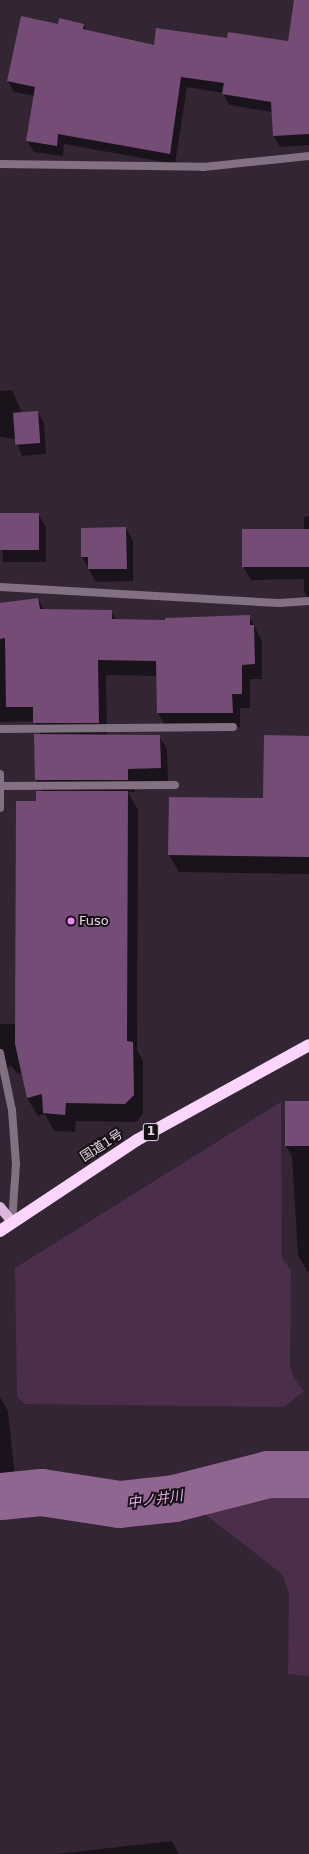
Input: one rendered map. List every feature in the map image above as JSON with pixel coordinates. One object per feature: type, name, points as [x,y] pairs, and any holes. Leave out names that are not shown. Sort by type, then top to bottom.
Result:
[{"type":"highway","name":"国道1号","points":[[0,1231],[137,1140],[309,1045]]},
{"type":"main road","points":[[0,1207],[12,1222]]},
{"type":"street","points":[[0,164],[203,167],[309,156]]},
{"type":"street","points":[[0,587],[280,603],[309,601]]},
{"type":"street","points":[[0,729],[233,726]]},
{"type":"street","points":[[0,774],[0,808]]},
{"type":"street","points":[[1,786],[175,785]]},
{"type":"street","points":[[0,1052],[12,1110],[16,1164],[12,1222]]},
{"type":"shaded area","points":[[281,1102],[282,1258],[291,1270],[290,1365],[294,1379],[304,1391],[284,1407],[24,1404],[17,1396],[15,1268]]},
{"type":"shaded area","points":[[277,1482],[309,1483],[309,1676],[288,1674],[289,1593],[282,1574],[193,1505],[249,1486]]},
{"type":"building","points":[[294,0],[309,0],[309,134],[273,136],[271,102],[222,94],[224,83],[181,77],[170,154],[58,134],[57,146],[26,141],[35,87],[7,81],[21,16],[58,24],[59,18],[84,24],[83,29],[154,45],[156,28],[227,38],[228,32],[288,41]]},
{"type":"building","points":[[38,411],[40,443],[15,445],[13,413]]},
{"type":"building","points":[[0,513],[39,513],[39,550],[0,550]]},
{"type":"building","points":[[126,527],[127,569],[88,569],[88,557],[81,557],[81,528]]},
{"type":"building","points":[[242,529],[309,529],[309,567],[242,567]]},
{"type":"building","points":[[38,598],[40,609],[112,610],[112,619],[165,620],[165,618],[250,615],[250,625],[254,625],[255,664],[242,665],[242,694],[232,694],[233,713],[157,713],[156,661],[98,660],[99,723],[33,723],[33,707],[6,707],[5,638],[0,639],[0,603]]},
{"type":"building","points":[[34,734],[160,735],[161,768],[128,769],[128,780],[35,780]]},
{"type":"building","points":[[264,735],[309,736],[309,857],[168,855],[169,797],[263,798]]},
{"type":"building","name":"Fuso","points":[[36,791],[128,791],[127,1041],[133,1042],[134,1095],[125,1104],[66,1103],[65,1115],[43,1113],[42,1094],[27,1098],[15,1044],[16,801],[36,801]]},
{"type":"building","points":[[285,1101],[309,1101],[309,1146],[285,1146]]},
{"type":"waterway","name":"中ノ井川","points":[[0,1496],[41,1492],[119,1504],[174,1498],[268,1474],[309,1474]]},
{"type":"place","name":"Fuso","points":[[71,921]]}]
